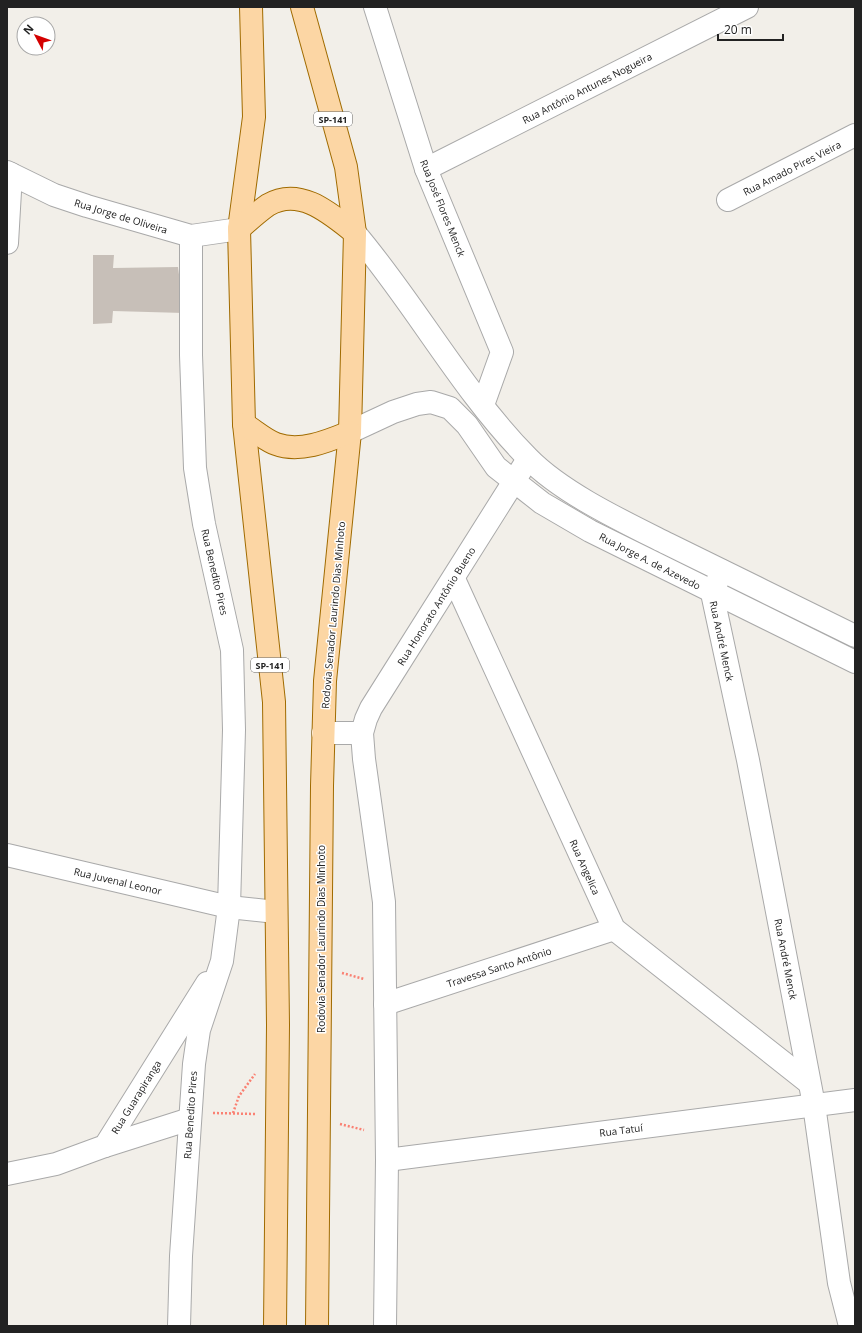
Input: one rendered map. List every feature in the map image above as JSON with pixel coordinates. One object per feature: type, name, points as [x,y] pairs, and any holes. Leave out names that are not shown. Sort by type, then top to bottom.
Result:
[{"type":"main road","name":"SP-141","points":[[251,7],[254,117],[239,228],[244,424],[274,702],[277,1058],[275,1326]]},
{"type":"main road","name":"Rodovia Senador Laurindo Dias Minhoto","points":[[302,7],[346,167],[355,233],[350,432],[325,681],[318,1118],[317,1326]]},
{"type":"main road","points":[[239,228],[269,205],[288,199],[305,200],[324,209],[355,233]]},
{"type":"main road","points":[[244,424],[276,444],[299,448],[330,440],[350,432]]},
{"type":"street","name":"Rua José Flores Menck","points":[[375,7],[426,169],[502,352],[483,405]]},
{"type":"street","name":"Rua Antônio Antunes Nogueira","points":[[426,169],[747,7]]},
{"type":"street","name":"Rua Amado Pires Vieira","points":[[728,200],[855,135]]},
{"type":"street","name":"Rua Jorge de Oliveira","points":[[9,173],[54,195],[191,236],[239,228]]},
{"type":"street","points":[[7,244],[9,173]]},
{"type":"street","points":[[355,233],[380,262],[433,341],[511,440],[528,459],[556,482],[618,519],[855,636]]},
{"type":"street","name":"Rua Benedito Pires","points":[[179,1326],[181,1256],[194,1064],[199,1030],[222,961],[229,907],[234,730],[232,650],[204,524],[195,468],[191,355],[191,236]]},
{"type":"street","name":"Rua Jorge A. de Azevedo","points":[[350,432],[393,412],[417,404],[431,402],[450,408],[467,425],[496,467],[542,503],[590,531],[712,593],[855,662]]},
{"type":"street","name":"Rua Honorato Antônio Bueno","points":[[362,733],[371,708],[454,580],[528,459]]},
{"type":"street","points":[[712,593],[722,571]]},
{"type":"street","name":"Rua Angelica","points":[[454,580],[614,929],[808,1082]]},
{"type":"street","name":"Rua André Menck","points":[[712,593],[748,760],[808,1082],[814,1106],[847,1282],[850,1326]]},
{"type":"street","points":[[324,734],[362,733],[364,759],[384,902],[387,1160],[385,1326]]},
{"type":"street","name":"Rua Juvenal Leonor","points":[[7,855],[229,907]]},
{"type":"street","points":[[229,907],[276,912]]},
{"type":"street","name":"Travessa Santo Antônio","points":[[385,995],[614,929]]},
{"type":"street","name":"Rua Guarapiranga","points":[[106,1146],[222,961]]},
{"type":"street","name":"Rua Tatuí","points":[[387,1160],[855,1100]]},
{"type":"street","points":[[7,1174],[56,1164],[191,1116]]},
{"type":"path","points":[[321,966],[385,995]]},
{"type":"path","points":[[233,1113],[238,1096],[249,1082],[259,1070],[277,1058]]},
{"type":"path","points":[[191,1116],[233,1113],[276,1114]]},
{"type":"path","points":[[318,1118],[386,1136]]},
{"type":"building","points":[[93,255],[114,255],[113,268],[178,267],[184,313],[113,311],[112,323],[93,324]]}]
